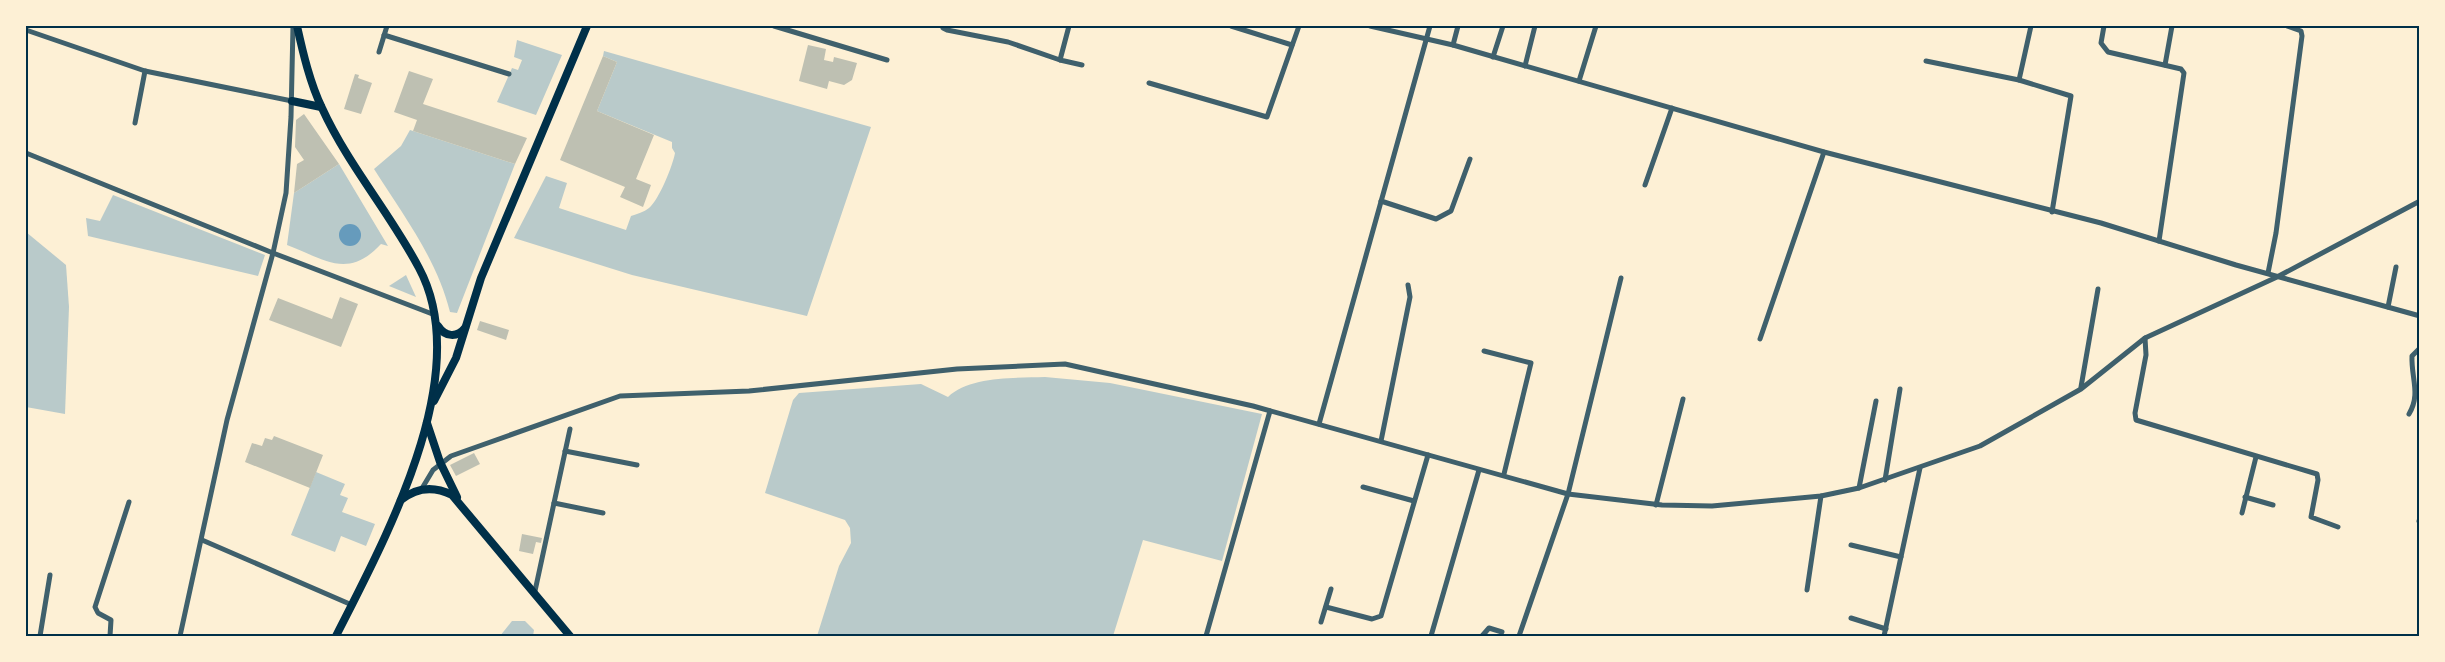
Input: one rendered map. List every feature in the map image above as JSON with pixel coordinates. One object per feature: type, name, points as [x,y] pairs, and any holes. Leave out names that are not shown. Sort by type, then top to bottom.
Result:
[{"type":"main road","points":[[295,26],[321,107],[338,139],[419,267],[437,315],[438,325],[437,366],[427,423],[401,500],[336,636]]},
{"type":"main road","points":[[430,406],[456,358],[482,278],[587,26]]},
{"type":"main road","points":[[292,101],[321,107]]},
{"type":"main road","points":[[438,325],[445,334],[451,335],[462,332],[466,327]]},
{"type":"main road","points":[[427,423],[440,462],[461,504]]},
{"type":"main road","points":[[401,500],[421,490],[445,492],[461,504],[570,636]]},
{"type":"street","points":[[180,636],[239,372],[273,253],[286,193],[295,26]]},
{"type":"street","points":[[379,52],[387,26]]},
{"type":"street","points":[[774,26],[887,60]]},
{"type":"street","points":[[944,26],[943,28],[947,30],[1008,42],[1082,65]]},
{"type":"street","points":[[1060,60],[1069,26]]},
{"type":"street","points":[[1231,26],[1292,45]]},
{"type":"street","points":[[1149,83],[1267,117],[1299,26]]},
{"type":"street","points":[[1370,26],[1453,45],[1824,152],[2158,241],[2277,277],[2420,316]]},
{"type":"street","points":[[1319,424],[1430,26]]},
{"type":"street","points":[[1453,45],[1458,26]]},
{"type":"street","points":[[1493,57],[1503,26]]},
{"type":"street","points":[[1525,66],[1535,26]]},
{"type":"street","points":[[1579,81],[1596,26]]},
{"type":"street","points":[[2019,80],[2031,26]]},
{"type":"street","points":[[2104,26],[2101,43],[2108,52],[2181,69],[2184,80],[2158,241]]},
{"type":"street","points":[[2165,65],[2172,26]]},
{"type":"street","points":[[2268,273],[2276,233],[2302,36],[2301,31],[2287,26]]},
{"type":"street","points":[[26,30],[145,71],[292,101]]},
{"type":"street","points":[[384,34],[509,74]]},
{"type":"street","points":[[1926,61],[2019,80],[2071,96],[2052,212]]},
{"type":"street","points":[[135,123],[145,71]]},
{"type":"street","points":[[1645,185],[1672,108]]},
{"type":"street","points":[[1760,339],[1824,152]]},
{"type":"street","points":[[26,153],[273,253],[437,315]]},
{"type":"street","points":[[1381,201],[1436,219],[1451,212],[1470,159]]},
{"type":"street","points":[[421,490],[440,462],[516,432],[620,396],[749,391],[957,369],[1065,364],[1270,411],[1479,470],[1504,474],[1568,494],[1656,505],[1712,506],[1821,496],[1885,480],[1980,446],[2081,388],[2145,338],[2277,277],[2420,201]]},
{"type":"street","points":[[2388,307],[2396,267]]},
{"type":"street","points":[[1519,636],[1568,494],[1621,278]]},
{"type":"street","points":[[1381,441],[1410,297],[1408,285]]},
{"type":"street","points":[[2081,388],[2098,289]]},
{"type":"street","points":[[2145,338],[2146,355],[2135,413],[2136,420],[2317,474],[2318,480],[2311,517],[2338,527]]},
{"type":"street","points":[[2409,414],[2415,404],[2417,394],[2412,356],[2420,348]]},
{"type":"street","points":[[1484,351],[1531,363],[1504,474]]},
{"type":"street","points":[[1885,480],[1900,389]]},
{"type":"street","points":[[1656,505],[1683,399]]},
{"type":"street","points":[[1859,488],[1876,400]]},
{"type":"street","points":[[1206,636],[1270,411]]},
{"type":"street","points":[[535,591],[570,429]]},
{"type":"street","points":[[565,451],[637,465]]},
{"type":"street","points":[[1326,607],[1372,619],[1381,616],[1428,455]]},
{"type":"street","points":[[2242,513],[2256,457]]},
{"type":"street","points":[[1884,636],[1920,468]]},
{"type":"street","points":[[1431,636],[1479,470]]},
{"type":"street","points":[[1363,487],[1414,501]]},
{"type":"street","points":[[1807,590],[1821,496]]},
{"type":"street","points":[[2245,497],[2273,505]]},
{"type":"street","points":[[110,636],[111,620],[98,613],[95,607],[129,502]]},
{"type":"street","points":[[554,503],[603,513]]},
{"type":"street","points":[[202,540],[352,605]]},
{"type":"street","points":[[1851,545],[1901,557]]},
{"type":"street","points":[[40,636],[50,575]]},
{"type":"street","points":[[1321,622],[1331,589]]},
{"type":"street","points":[[1851,618],[1886,628]]},
{"type":"street","points":[[1482,636],[1489,628],[1502,632]]},
{"type":"shaded area","points":[[517,40],[562,55],[536,115],[497,102],[512,68],[518,70],[522,60],[514,57]]},
{"type":"shaded area","points":[[604,51],[871,127],[807,316],[632,275],[514,238],[546,176],[567,183],[559,208],[626,230],[631,216],[643,212],[653,204],[669,174],[675,153],[672,142],[597,111],[617,62],[603,56]]},
{"type":"shaded area","points":[[410,130],[515,164],[457,313],[450,312],[428,256],[374,169],[401,146]]},
{"type":"shaded area","points":[[339,164],[388,246],[381,244],[369,255],[347,264],[324,260],[287,245],[294,193]]},
{"type":"shaded area","points":[[113,195],[265,255],[258,276],[88,236],[86,218],[100,221]]},
{"type":"shaded area","points":[[26,232],[66,265],[69,307],[65,414],[26,407]]},
{"type":"shaded area","points":[[406,275],[416,297],[389,286]]},
{"type":"shaded area","points":[[1045,377],[1110,383],[1262,414],[1222,561],[1143,540],[1113,636],[817,636],[839,566],[851,543],[850,528],[845,520],[765,493],[793,400],[799,393],[921,384],[948,397],[957,390],[980,382],[1007,378]]},
{"type":"shaded area","points":[[316,472],[345,484],[340,495],[348,498],[342,512],[375,524],[366,546],[341,536],[335,552],[291,535]]},
{"type":"shaded area","points":[[512,621],[525,621],[534,630],[533,636],[500,636]]},
{"type":"water","points":[[346,224],[354,224],[361,231],[361,239],[354,246],[346,246],[339,239],[339,231]]},
{"type":"building","points":[[808,45],[826,49],[824,60],[833,62],[834,57],[857,63],[852,80],[844,85],[829,81],[827,89],[799,81]]},
{"type":"building","points":[[603,56],[617,62],[597,111],[654,135],[636,179],[651,185],[643,207],[620,197],[625,187],[560,160]]},
{"type":"building","points":[[409,71],[433,79],[423,104],[527,138],[515,164],[413,131],[417,120],[394,112]]},
{"type":"building","points":[[355,74],[359,75],[358,78],[372,83],[361,114],[344,109]]},
{"type":"building","points":[[304,114],[339,164],[294,193],[297,164],[304,160],[295,147],[296,120]]},
{"type":"building","points":[[340,297],[358,304],[341,347],[269,320],[278,298],[332,319]]},
{"type":"building","points":[[480,321],[509,330],[506,340],[477,330]]},
{"type":"building","points":[[274,436],[323,455],[310,488],[245,462],[252,443],[262,446],[265,438],[272,440]]},
{"type":"building","points":[[474,453],[480,464],[456,476],[450,465]]},
{"type":"building","points":[[522,534],[542,538],[541,543],[536,542],[533,554],[519,551]]}]
